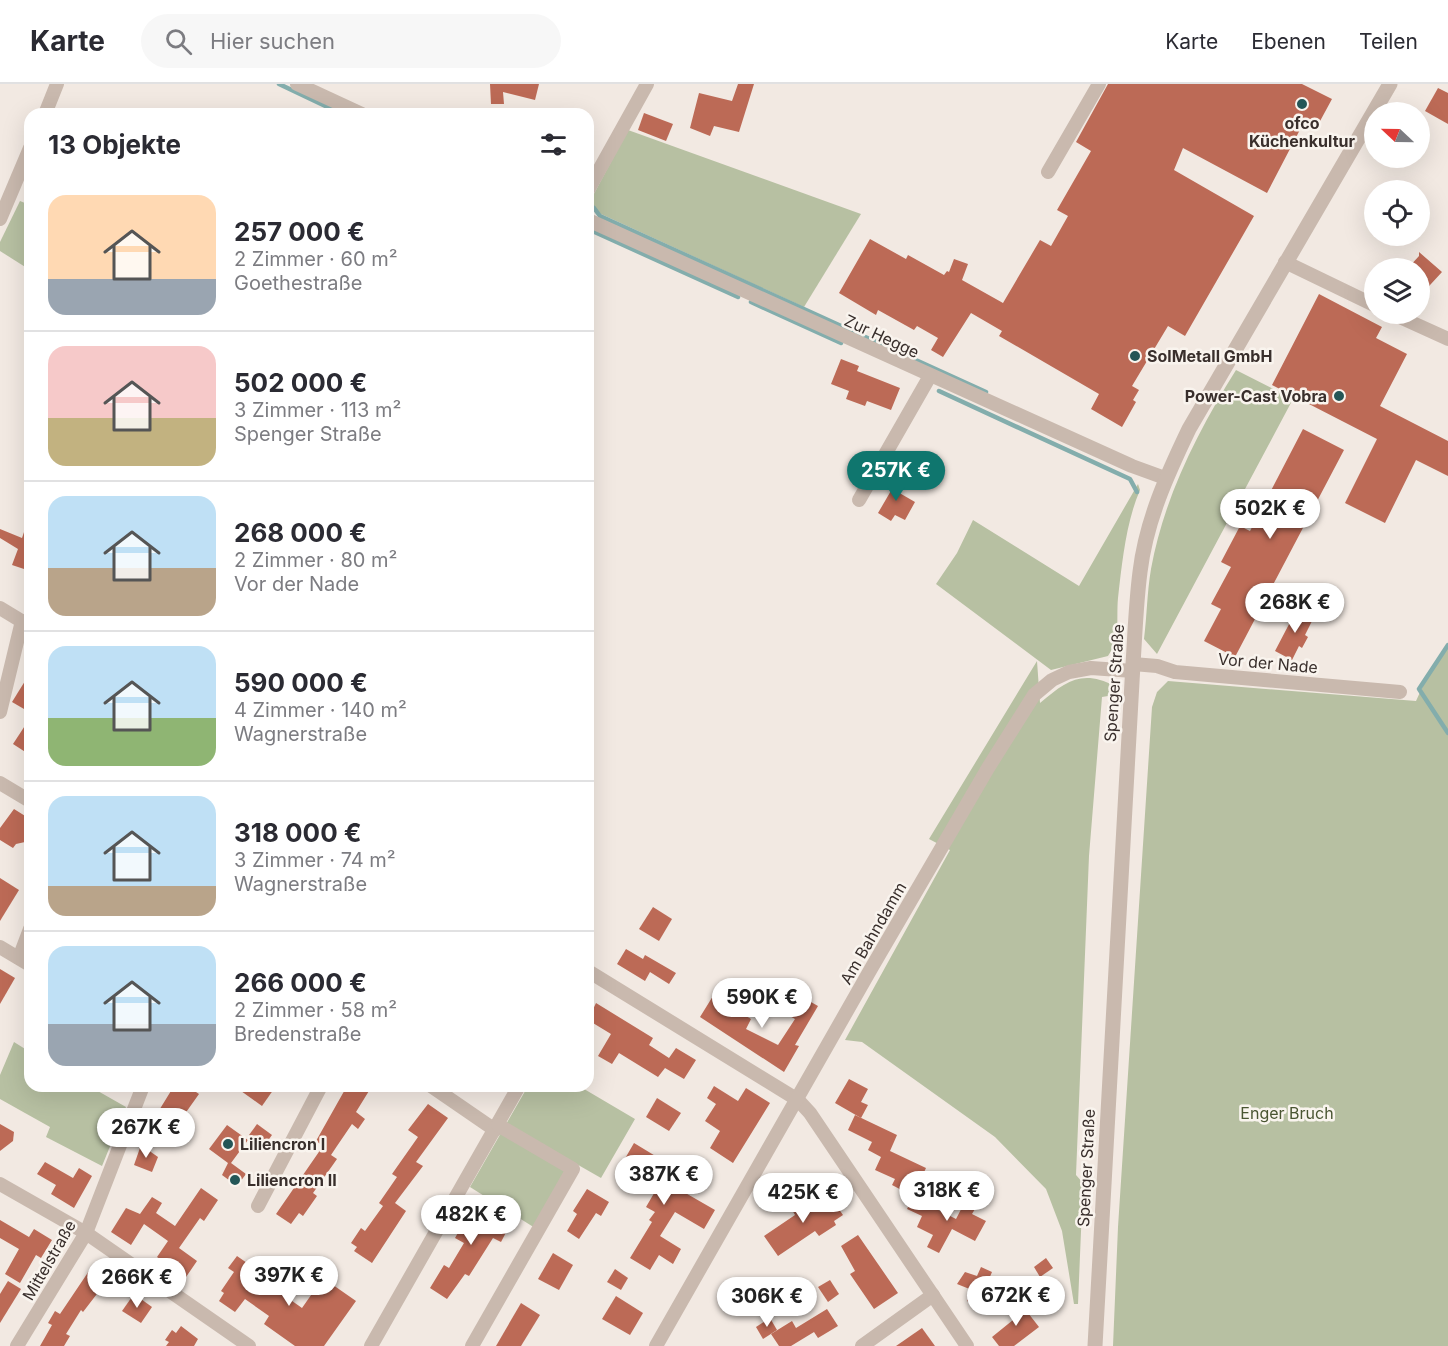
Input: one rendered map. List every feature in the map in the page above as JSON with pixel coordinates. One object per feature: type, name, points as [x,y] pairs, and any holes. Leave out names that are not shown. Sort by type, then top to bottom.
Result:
[{"type":"street","points":[[47,108],[57,84]]},
{"type":"street","points":[[297,84],[349,108]]},
{"type":"street","points":[[594,179],[647,84]]},
{"type":"street","points":[[1048,172],[1099,84]]},
{"type":"street","name":"Spenger Straße","points":[[1095,1346],[1133,668],[1140,571],[1150,524],[1165,478],[1189,429],[1390,84]]},
{"type":"street","points":[[0,219],[24,162]]},
{"type":"street","name":"Zur Hegge","points":[[594,223],[930,376],[1132,466],[1165,478]]},
{"type":"street","points":[[1286,262],[1364,300]]},
{"type":"street","points":[[1415,324],[1448,339]]},
{"type":"street","points":[[859,500],[930,376]]},
{"type":"street","points":[[0,608],[24,623]]},
{"type":"street","points":[[0,712],[24,631]]},
{"type":"street","name":"Vor der Nade","points":[[1133,668],[1157,666],[1175,672],[1400,692]]},
{"type":"street","name":"Am Bahndamm","points":[[656,1346],[798,1100],[877,957],[988,768],[1034,695],[1052,680],[1069,672],[1091,668],[1133,668]]},
{"type":"street","points":[[0,783],[24,797]]},
{"type":"street","points":[[0,947],[24,962]]},
{"type":"street","points":[[594,975],[798,1100],[810,1113],[967,1346]]},
{"type":"street","name":"Mittelstraße","points":[[17,1346],[86,1233],[141,1092]]},
{"type":"street","points":[[258,1206],[318,1092]]},
{"type":"street","points":[[440,1092],[496,1128],[573,1169],[472,1346]]},
{"type":"street","points":[[371,1346],[516,1092]]},
{"type":"street","points":[[0,1184],[86,1233],[249,1346]]},
{"type":"street","points":[[862,1346],[933,1295]]},
{"type":"green space","points":[[628,130],[861,214],[804,307],[601,214],[594,208],[594,194]]},
{"type":"green space","points":[[20,201],[24,203],[24,266],[0,251],[0,242]]},
{"type":"green space","points":[[1236,370],[1293,399],[1157,654],[1144,639],[1150,578],[1164,516],[1184,465]]},
{"type":"green space","points":[[1138,484],[1140,490],[1131,515],[1123,557],[1115,642],[1108,656],[1051,670],[936,584],[957,553],[973,520],[1079,586]]},
{"type":"green space","name":"Enger Bruch","points":[[1448,646],[1448,1346],[1113,1346],[1118,1227],[1152,707],[1157,692],[1168,681],[1416,701],[1427,677]]},
{"type":"green space","points":[[1037,661],[1040,703],[1066,683],[1075,680],[1093,678],[1115,686],[1114,695],[1102,697],[1089,856],[1076,1175],[1083,1183],[1078,1304],[1074,1304],[1062,1231],[1046,1189],[995,1137],[862,1042],[845,1040],[950,850],[929,839]]},
{"type":"green space","points":[[14,1042],[24,1048],[24,1092],[100,1092],[126,1107],[102,1166],[46,1137],[50,1127],[0,1099],[0,1075]]},
{"type":"green space","points":[[525,1092],[589,1092],[635,1119],[601,1178],[573,1162],[535,1228],[470,1187]]},
{"type":"building","points":[[490,84],[539,84],[535,100],[503,92],[504,104],[491,104]]},
{"type":"building","points":[[738,84],[754,84],[739,132],[714,126],[710,136],[690,128],[699,93],[732,101]]},
{"type":"building","points":[[1108,84],[1302,84],[1332,99],[1319,123],[1312,119],[1309,125],[1304,122],[1267,193],[1183,148],[1174,170],[1254,216],[1185,336],[1168,326],[1132,386],[1139,390],[1133,400],[1136,402],[1122,427],[1091,409],[1099,394],[999,336],[1002,331],[971,313],[943,357],[931,350],[938,338],[917,326],[914,330],[878,310],[876,315],[839,293],[870,239],[906,259],[908,255],[944,275],[947,271],[949,272],[954,259],[968,264],[962,280],[1003,303],[1040,240],[1051,246],[1068,216],[1057,210],[1091,151],[1076,142]]},
{"type":"building","points":[[1438,88],[1448,93],[1448,124],[1430,114],[1430,102]]},
{"type":"building","points":[[644,113],[673,124],[666,141],[638,130]]},
{"type":"building","points":[[1419,252],[1426,258],[1417,258]]},
{"type":"building","points":[[1430,262],[1442,272],[1430,285]]},
{"type":"building","name":"Power-Cast Vobra","points":[[1319,294],[1364,318],[1364,324],[1376,324],[1382,327],[1376,338],[1407,354],[1380,406],[1448,441],[1448,476],[1416,460],[1385,523],[1345,503],[1377,439],[1272,385]]},
{"type":"building","points":[[841,359],[859,366],[857,371],[900,388],[891,410],[867,401],[865,406],[846,399],[849,391],[831,384]]},
{"type":"building","points":[[1303,429],[1344,450],[1235,657],[1204,641],[1221,609],[1211,604],[1231,567],[1221,562],[1240,526],[1250,531]]},
{"type":"building","points":[[891,474],[902,481],[896,491],[915,502],[905,520],[895,515],[891,521],[878,513],[892,489],[885,484]]},
{"type":"building","points":[[0,529],[22,538],[24,532],[24,569],[12,565],[18,549],[0,538]]},
{"type":"building","points":[[1298,607],[1315,615],[1305,635],[1308,637],[1302,648],[1299,646],[1292,660],[1275,651]]},
{"type":"building","points":[[24,683],[24,709],[12,702]]},
{"type":"building","points":[[24,727],[24,751],[13,744]]},
{"type":"building","points":[[14,809],[24,815],[24,842],[16,844],[13,848],[0,840],[0,828]]},
{"type":"building","points":[[0,878],[19,890],[0,921]]},
{"type":"building","points":[[653,907],[672,919],[659,941],[639,929]]},
{"type":"building","points":[[626,949],[643,959],[645,955],[676,973],[669,984],[650,972],[645,981],[617,964]]},
{"type":"building","points":[[0,969],[15,978],[0,1004]]},
{"type":"building","points":[[795,993],[818,1006],[795,1045],[799,1046],[784,1072],[700,1017],[713,996],[751,1019],[746,1029],[778,1045],[795,1019],[784,1013]]},
{"type":"building","points":[[596,1003],[653,1038],[649,1045],[669,1058],[676,1048],[696,1060],[684,1079],[665,1068],[658,1077],[619,1053],[612,1064],[598,1056],[611,1034],[594,1024]]},
{"type":"building","points":[[849,1079],[868,1089],[861,1102],[868,1105],[861,1118],[835,1103]]},
{"type":"building","points":[[714,1086],[738,1101],[746,1088],[770,1103],[733,1163],[710,1148],[720,1131],[705,1121],[716,1104],[707,1098]]},
{"type":"building","points":[[170,1092],[199,1094],[177,1125],[174,1123],[169,1130],[159,1122],[164,1116],[158,1112]]},
{"type":"building","points":[[242,1092],[272,1092],[262,1106]]},
{"type":"building","points":[[344,1092],[368,1092],[356,1112],[365,1119],[358,1129],[352,1124],[331,1155],[337,1159],[313,1193],[317,1196],[303,1216],[299,1213],[291,1224],[276,1214],[323,1146],[316,1141]]},
{"type":"building","points":[[657,1098],[681,1113],[669,1131],[646,1117]]},
{"type":"building","points":[[428,1104],[448,1118],[416,1162],[423,1166],[395,1203],[406,1211],[372,1263],[354,1251],[357,1247],[351,1243],[361,1228],[365,1231],[383,1206],[379,1203],[397,1177],[392,1174],[418,1137],[408,1130]]},
{"type":"building","points":[[855,1115],[897,1135],[890,1151],[926,1168],[913,1196],[892,1185],[895,1179],[875,1170],[881,1157],[868,1150],[872,1142],[848,1130]]},
{"type":"building","points":[[0,1124],[14,1132],[13,1141],[0,1151]]},
{"type":"building","points":[[257,1124],[272,1135],[264,1146],[249,1135]]},
{"type":"building","name":"Liliencron I","points":[[227,1125],[248,1140],[231,1163],[246,1174],[237,1186],[222,1175],[228,1163],[209,1149]]},
{"type":"building","points":[[634,1143],[690,1177],[682,1191],[715,1210],[704,1229],[675,1212],[660,1236],[681,1249],[673,1264],[659,1255],[650,1270],[630,1258],[652,1222],[649,1220],[655,1212],[646,1207],[660,1183],[623,1162]]},
{"type":"building","points":[[141,1145],[158,1157],[152,1172],[134,1165]]},
{"type":"building","points":[[45,1162],[73,1178],[79,1168],[92,1176],[74,1208],[51,1194],[56,1185],[37,1174]]},
{"type":"building","points":[[201,1188],[218,1200],[204,1221],[200,1218],[179,1248],[197,1261],[186,1277],[157,1257],[168,1241],[144,1224],[131,1245],[111,1232],[126,1208],[140,1214],[152,1197],[162,1203],[156,1213],[175,1226]]},
{"type":"building","points":[[587,1189],[609,1202],[601,1216],[596,1213],[579,1239],[567,1231],[577,1214],[573,1211]]},
{"type":"building","points":[[805,1196],[814,1210],[831,1198],[843,1215],[834,1221],[836,1225],[819,1236],[815,1231],[778,1256],[764,1236],[795,1215],[790,1206]]},
{"type":"building","points":[[968,1196],[979,1202],[972,1214],[986,1221],[975,1241],[952,1229],[939,1253],[927,1247],[933,1235],[917,1227],[922,1216],[907,1209],[913,1197],[956,1219]]},
{"type":"building","points":[[476,1201],[512,1221],[501,1242],[493,1238],[469,1276],[465,1274],[447,1299],[430,1288],[444,1265],[449,1268],[464,1243],[455,1238]]},
{"type":"building","points":[[0,1220],[29,1237],[34,1229],[52,1240],[41,1258],[36,1255],[20,1283],[5,1274],[19,1249],[0,1238]]},
{"type":"building","points":[[858,1235],[898,1293],[874,1309],[850,1274],[855,1271],[841,1246]]},
{"type":"building","points":[[553,1253],[573,1265],[559,1290],[538,1279]]},
{"type":"building","points":[[237,1256],[247,1263],[244,1267],[302,1308],[323,1278],[356,1301],[324,1346],[295,1346],[264,1324],[269,1316],[245,1299],[235,1312],[219,1301],[224,1293],[221,1291],[234,1272],[228,1268]]},
{"type":"building","points":[[1046,1258],[1053,1268],[1040,1277],[1034,1267]]},
{"type":"building","points":[[93,1265],[110,1277],[83,1312],[81,1310],[66,1334],[70,1336],[64,1346],[40,1346],[52,1325],[48,1323],[55,1311],[60,1314]]},
{"type":"building","points":[[981,1267],[992,1272],[989,1279],[999,1284],[988,1309],[967,1301],[972,1290],[957,1284],[965,1272],[977,1276]]},
{"type":"building","points":[[615,1269],[628,1278],[621,1290],[607,1282]]},
{"type":"building","points":[[830,1280],[839,1294],[828,1302],[818,1287]]},
{"type":"building","points":[[8,1281],[21,1289],[0,1323],[0,1294]]},
{"type":"building","points":[[134,1294],[152,1307],[141,1323],[122,1311]]},
{"type":"building","points":[[616,1296],[643,1313],[630,1335],[602,1319]]},
{"type":"building","points":[[1018,1300],[1039,1327],[1014,1346],[999,1346],[992,1337],[1013,1320],[1005,1310]]},
{"type":"building","points":[[521,1303],[540,1315],[521,1346],[496,1346]]},
{"type":"building","points":[[827,1309],[838,1326],[818,1338],[814,1332],[791,1346],[779,1346],[771,1334],[792,1321],[796,1328]]},
{"type":"building","points":[[770,1318],[777,1330],[763,1339],[756,1327]]},
{"type":"building","points":[[181,1326],[198,1339],[194,1346],[166,1346],[169,1342],[165,1340],[172,1330],[176,1333]]},
{"type":"building","points":[[922,1328],[935,1346],[896,1346]]},
{"type":"waterway","points":[[279,84],[329,108]]},
{"type":"waterway","points":[[594,208],[600,216],[986,392]]},
{"type":"waterway","points":[[594,232],[738,297]]},
{"type":"waterway","points":[[751,302],[841,343]]},
{"type":"waterway","points":[[939,391],[1130,479],[1137,492]]},
{"type":"waterway","points":[[1448,645],[1419,689],[1448,733]]},
{"type":"place","name":"ofco Küchenkultur","points":[[1302,104]]},
{"type":"place","name":"SolMetall GmbH","points":[[1135,356]]},
{"type":"place","name":"Power-Cast Vobra","points":[[1339,396]]},
{"type":"place","name":"Liliencron I","points":[[228,1144]]},
{"type":"place","name":"Liliencron II","points":[[235,1180]]}]
